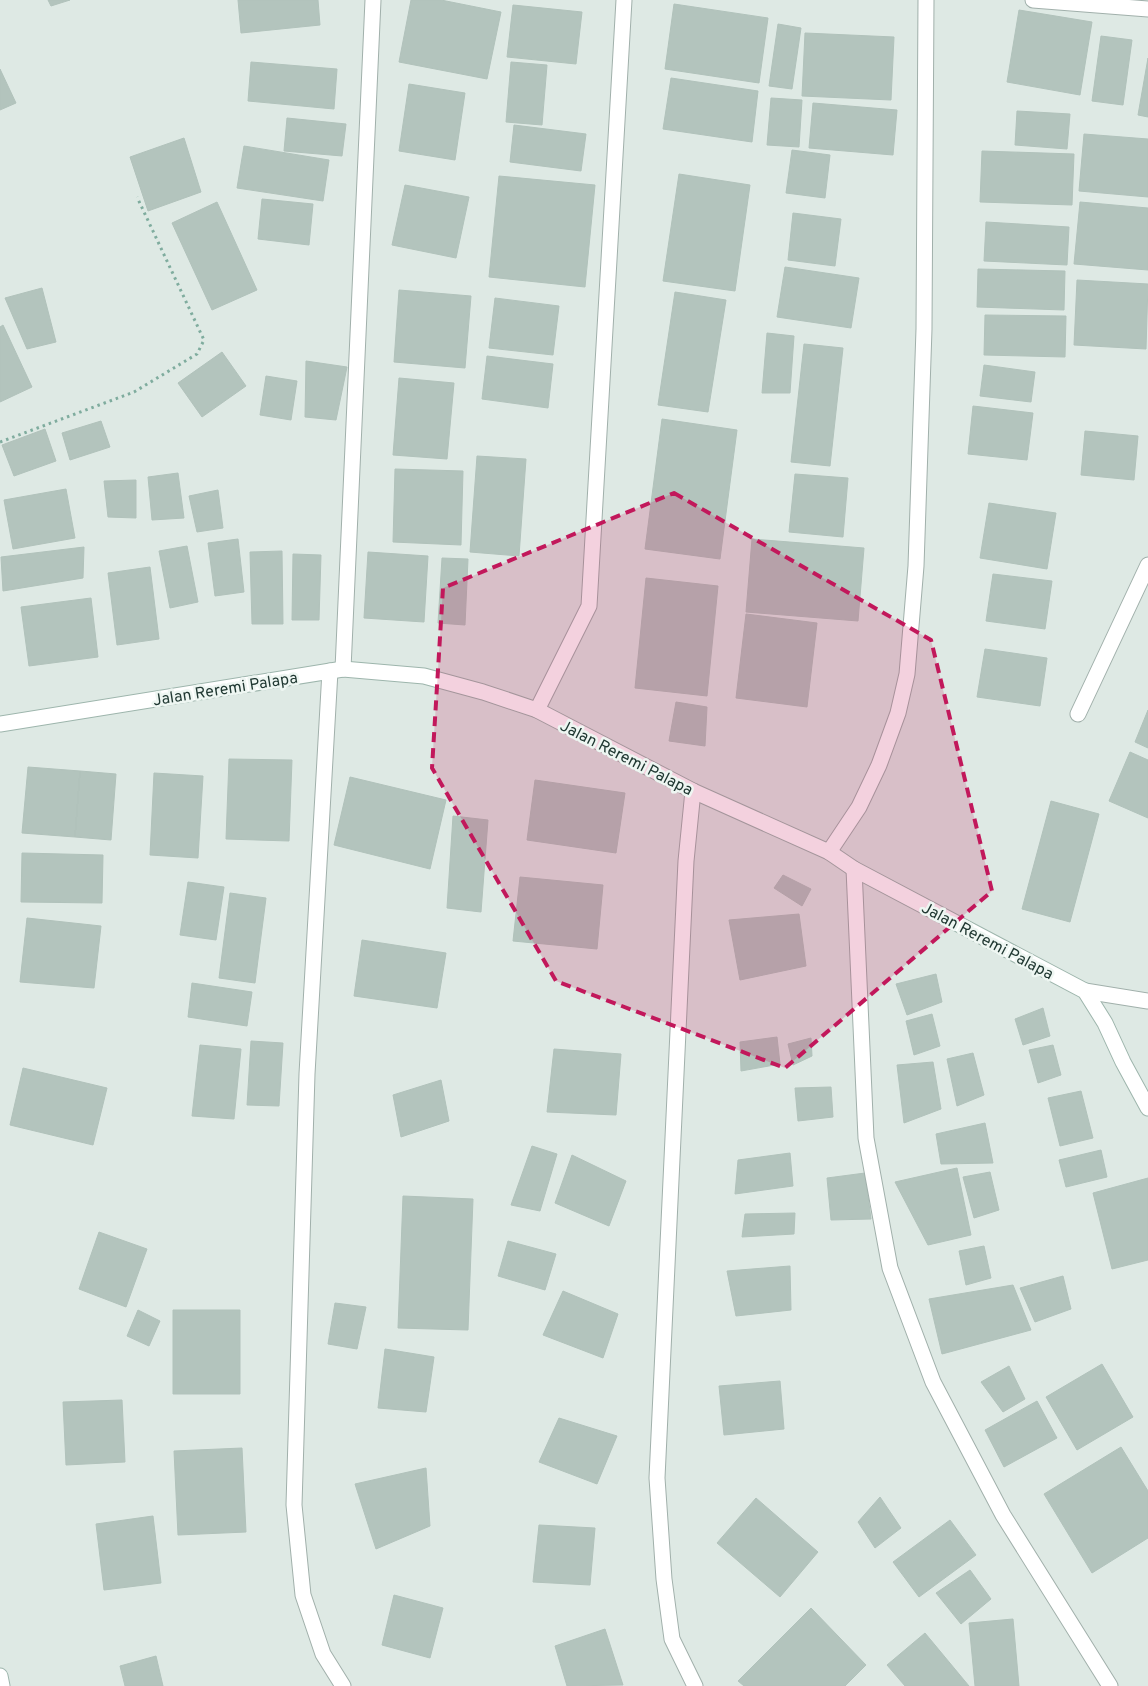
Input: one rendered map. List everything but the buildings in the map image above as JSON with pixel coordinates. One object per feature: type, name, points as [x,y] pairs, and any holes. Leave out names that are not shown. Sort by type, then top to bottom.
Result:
[{"type":"street","points":[[343,1686],[322,1654],[303,1595],[294,1505],[307,1074],[337,670],[374,0]]},
{"type":"street","points":[[538,710],[590,606],[624,0]]},
{"type":"street","points":[[829,852],[859,807],[879,765],[898,713],[907,674],[916,566],[924,329],[926,0]]},
{"type":"street","points":[[1033,0],[1148,9]]},
{"type":"street","points":[[1078,714],[1148,565]]},
{"type":"street","name":"Jalan Reremi Palapa","points":[[0,724],[337,670],[424,676],[483,692],[538,710],[693,791],[829,852],[854,869],[1085,991]]},
{"type":"street","points":[[693,791],[686,861],[657,1478],[664,1579],[672,1639],[695,1686]]},
{"type":"street","points":[[854,869],[866,1138],[890,1268],[933,1382],[1003,1515],[1110,1686]]},
{"type":"street","points":[[1085,991],[1148,1001]]},
{"type":"street","points":[[1085,991],[1105,1023],[1122,1062],[1148,1108]]},
{"type":"street","points":[[0,1676],[2,1686]]},
{"type":"path","points":[[0,442],[134,392],[197,354],[201,349],[204,340],[137,197]]},
{"type":"highlighted area","points":[[674,493],[931,640],[992,891],[785,1068],[556,981],[432,768],[443,588]]}]
